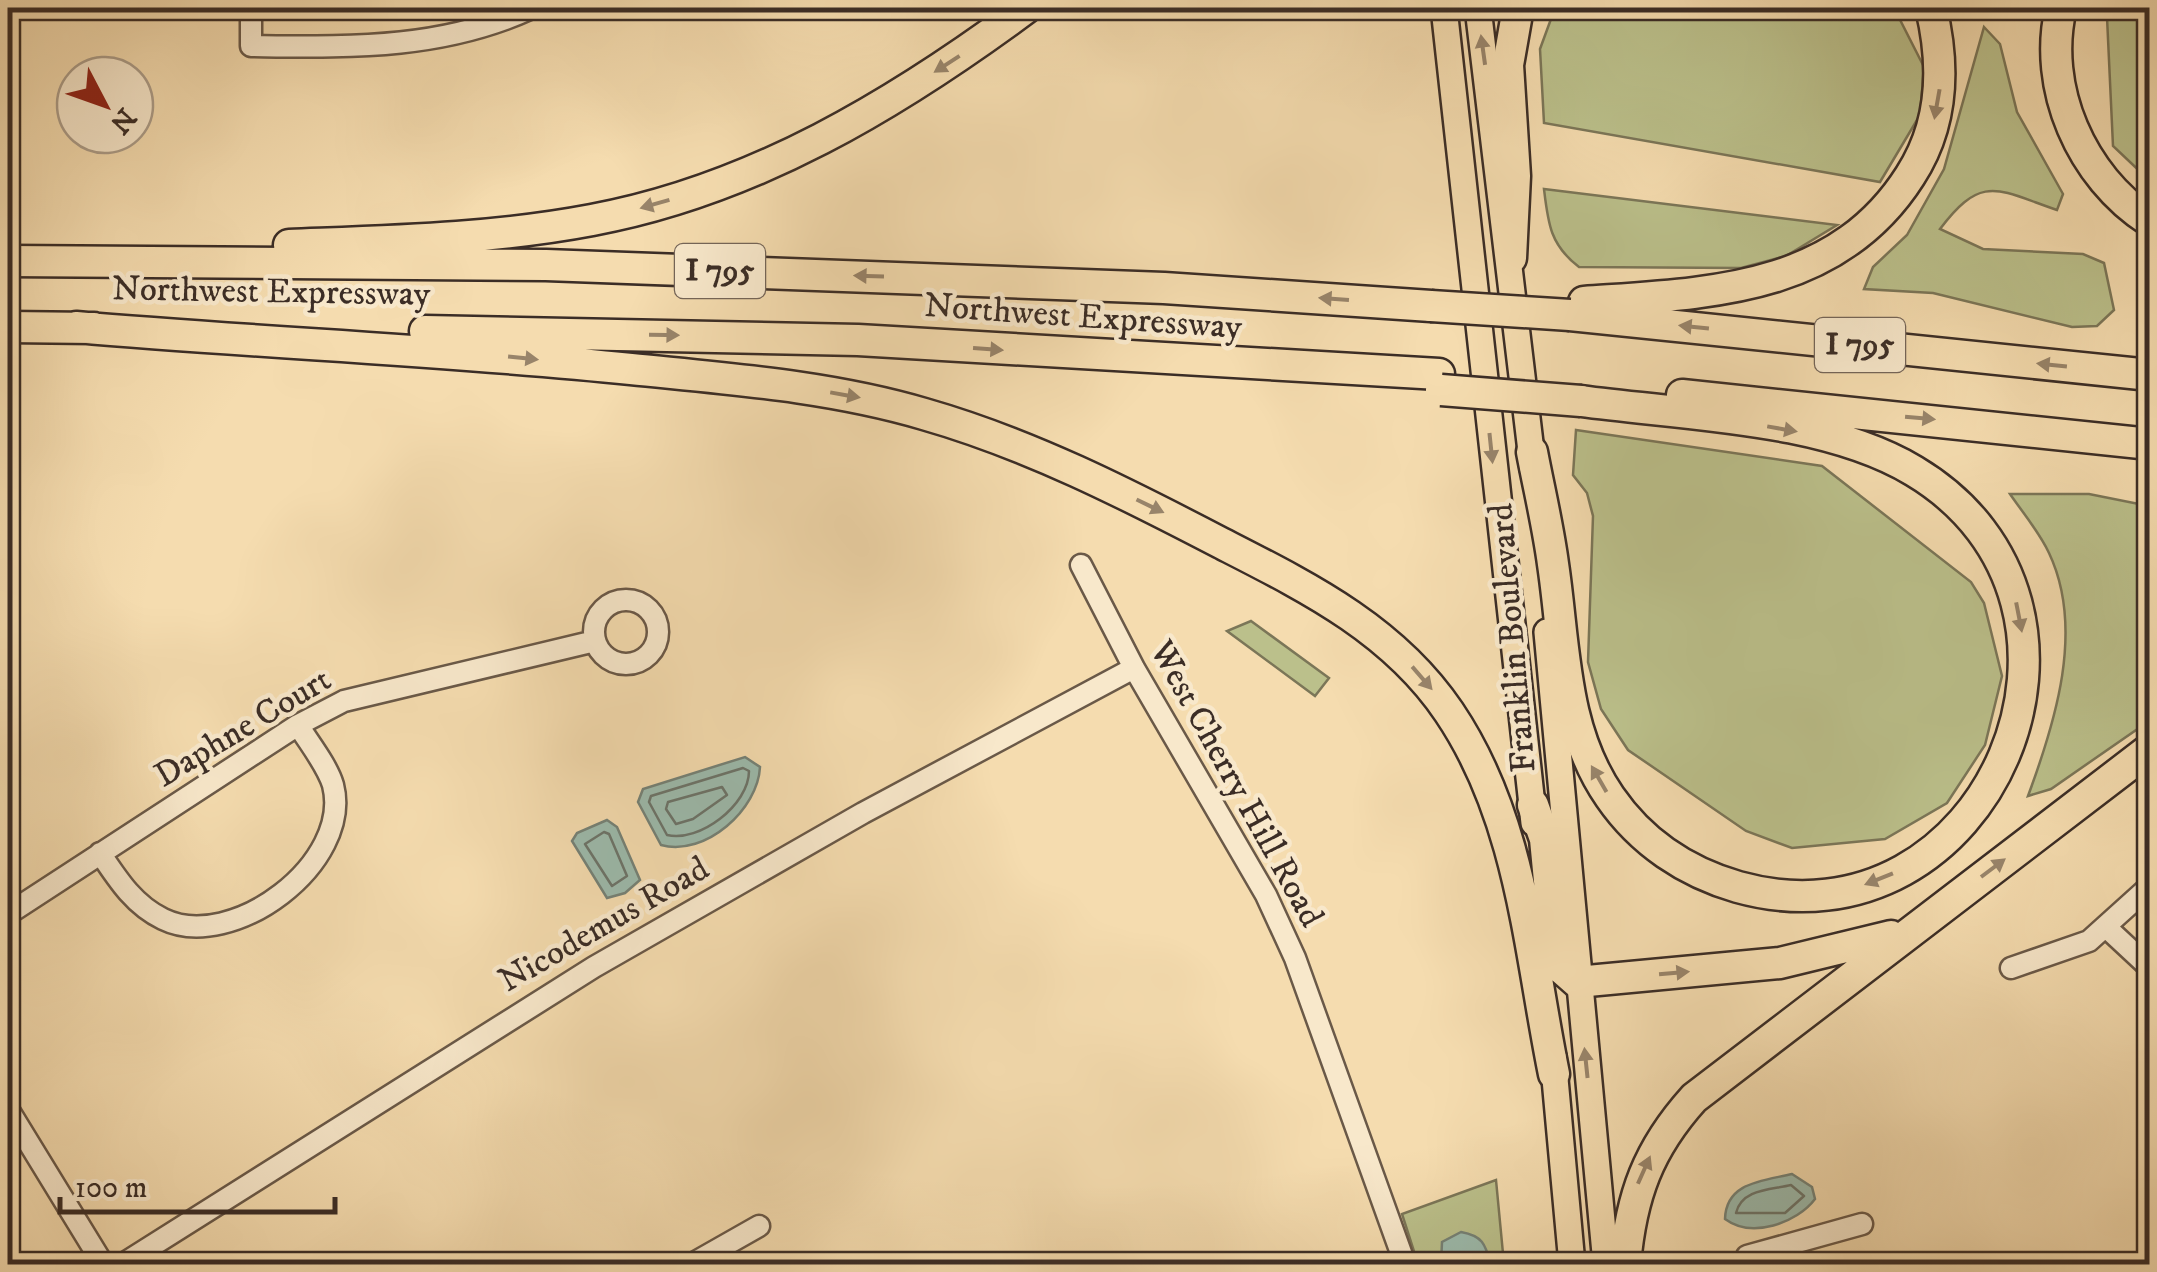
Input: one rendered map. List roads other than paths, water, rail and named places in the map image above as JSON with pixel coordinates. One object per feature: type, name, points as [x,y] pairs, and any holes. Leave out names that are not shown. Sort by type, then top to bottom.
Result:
[{"type":"highway","points":[[8,257],[473,238],[596,220],[703,190],[818,142],[902,94],[1026,8]]},
{"type":"highway","points":[[1511,258],[1515,176],[1508,64],[1518,8]]},
{"type":"highway","points":[[1569,309],[1694,294],[1757,281],[1823,259],[1866,230],[1902,188],[1931,134],[1942,69],[1931,8]]},
{"type":"highway","points":[[2061,8],[2057,75],[2074,134],[2105,182],[2150,220]]},
{"type":"highway","name":"Northwest Expressway","points":[[8,257],[566,266],[1164,288],[1492,310],[1569,309],[2150,374]]},
{"type":"highway","name":"Northwest Expressway","points":[[8,327],[858,340],[1580,392],[2150,444]]},
{"type":"highway","points":[[76,327],[279,344],[483,354],[757,381],[852,396],[989,434],[1161,511],[1347,611],[1398,652],[1447,709],[1482,771],[1508,841],[1554,1074]]},
{"type":"highway","points":[[1532,452],[1554,564],[1565,674],[1576,727],[1608,794],[1657,848],[1715,880],[1781,895],[1825,894],[1897,872],[1952,834],[1976,808],[2004,763],[2020,712],[2025,678],[2017,606],[2006,568],[1966,513],[1912,470],[1836,440],[1580,392]]},
{"type":"highway","points":[[1625,1264],[1634,1194],[1644,1168],[1671,1123],[1725,1072],[2150,749]]},
{"type":"highway","points":[[1533,805],[1545,838],[1556,953],[1560,967],[1577,982],[1780,963],[1866,945],[1916,926]]},
{"type":"main road","name":"Franklin Boulevard","points":[[1444,8],[1533,805],[1572,1264]]},
{"type":"main road","name":"Franklin Boulevard","points":[[1478,8],[1532,452],[1577,982],[1606,1264]]},
{"type":"street","points":[[251,8],[250,46],[355,47],[390,46],[476,30],[532,8]]},
{"type":"street","name":"West Cherry Hill Road","points":[[1081,565],[1134,668],[1230,828],[1274,911],[1406,1264]]},
{"type":"street","name":"Daphne Court","points":[[8,914],[298,725],[344,700],[594,642]]},
{"type":"street","name":"Nicodemus Road","points":[[123,1264],[594,967],[862,813],[1134,668]]},
{"type":"street","points":[[100,853],[139,904],[166,921],[197,927],[220,925],[282,892],[316,860],[331,832],[335,808],[332,783],[298,725]]},
{"type":"street","points":[[2011,968],[2060,953],[2107,928],[2150,886]]},
{"type":"street","points":[[2107,928],[2150,968]]},
{"type":"street","points":[[8,1109],[104,1264]]},
{"type":"street","points":[[1747,1256],[1862,1224]]},
{"type":"street","points":[[692,1264],[759,1226]]},
{"type":"water","points":[[745,757],[760,767],[757,783],[740,813],[712,837],[695,844],[661,845],[638,802],[643,789]]},
{"type":"water","points":[[607,820],[617,827],[640,880],[625,893],[607,898],[572,841],[577,833]]},
{"type":"water","points":[[1792,1174],[1812,1187],[1815,1199],[1797,1215],[1761,1228],[1736,1225],[1725,1219],[1727,1207],[1739,1190]]},
{"type":"water","points":[[1461,1232],[1482,1242],[1491,1264],[1441,1264],[1442,1242]]}]
